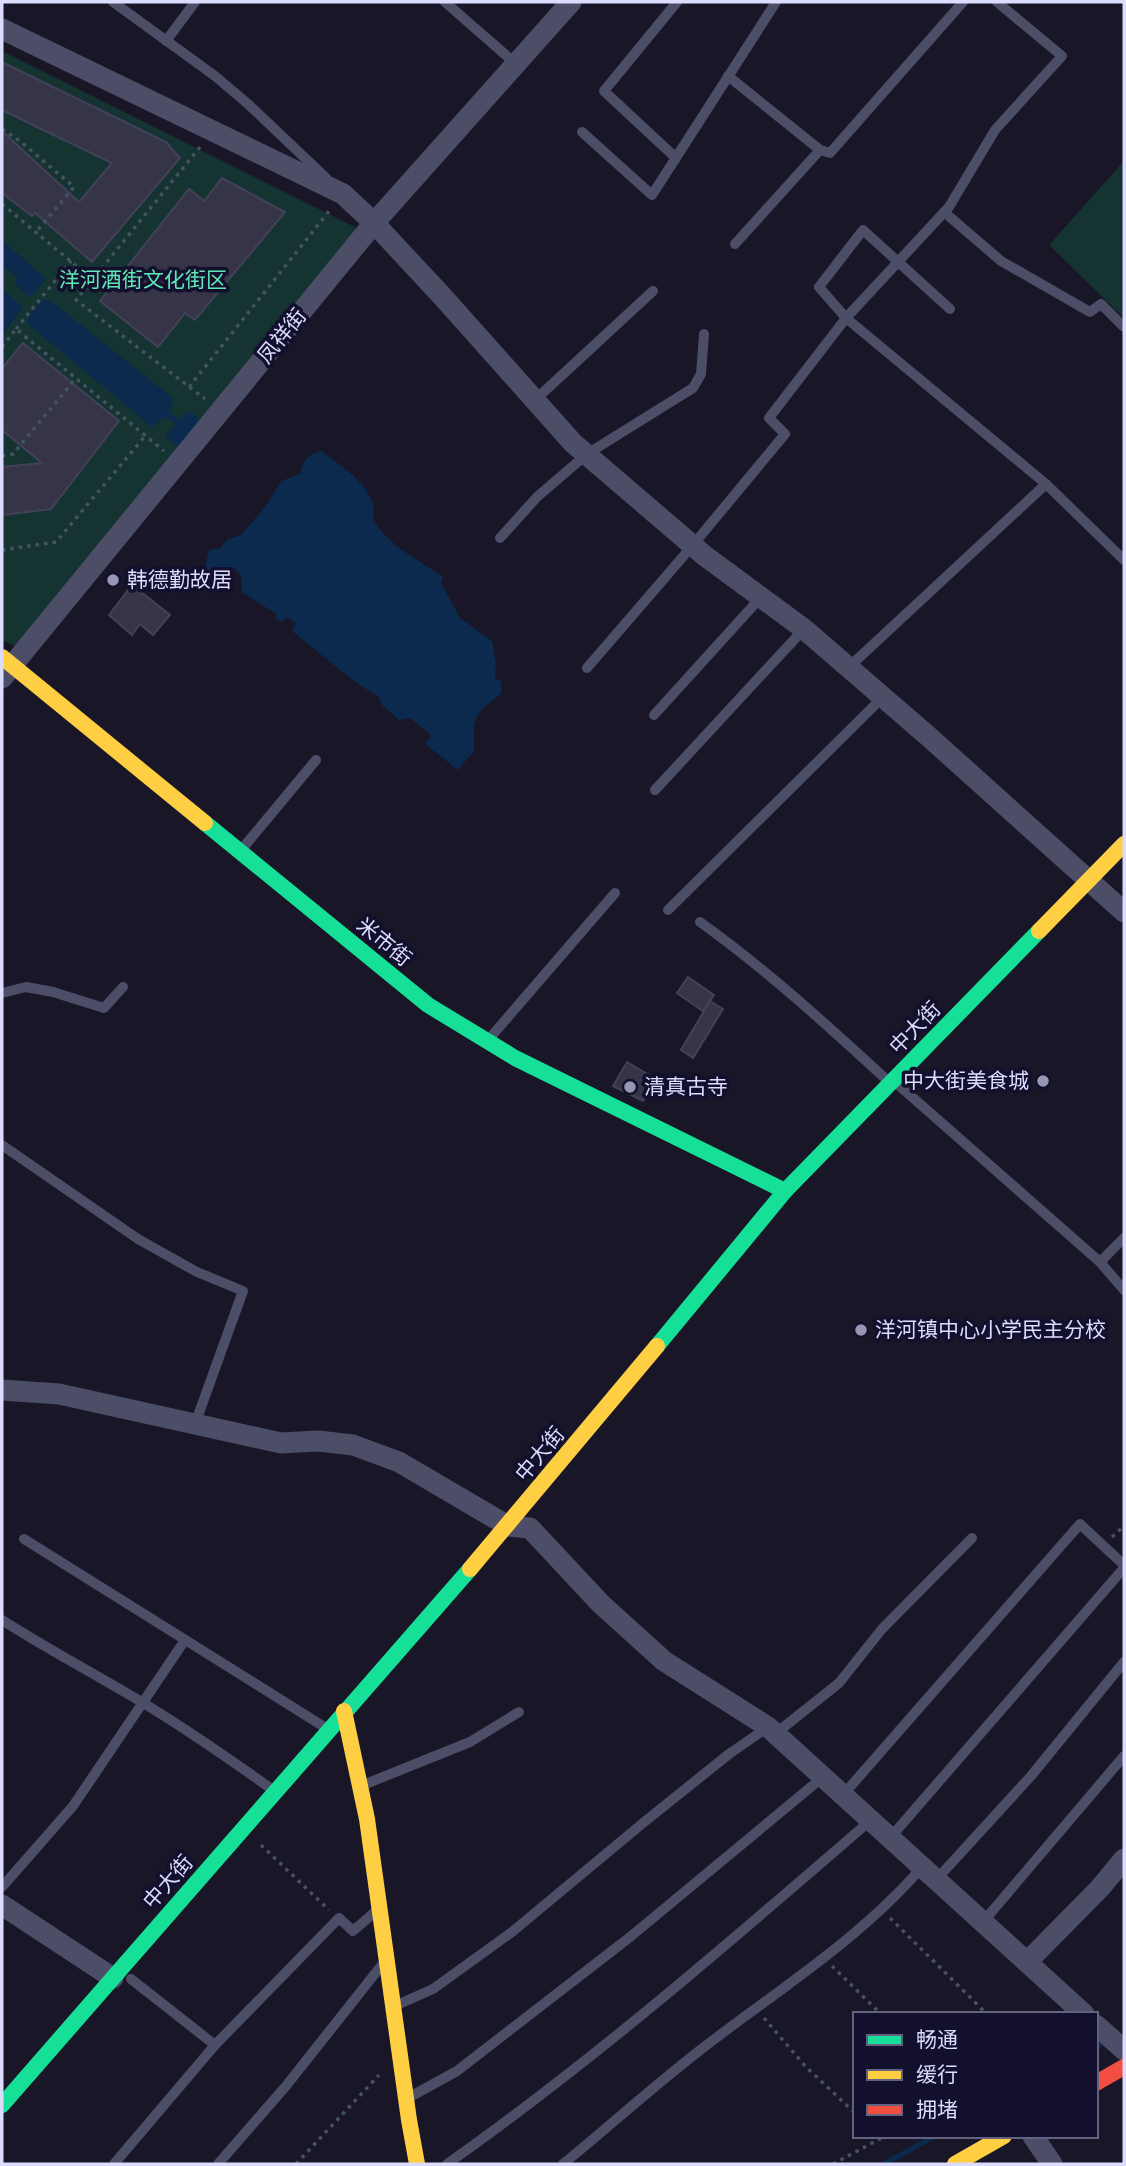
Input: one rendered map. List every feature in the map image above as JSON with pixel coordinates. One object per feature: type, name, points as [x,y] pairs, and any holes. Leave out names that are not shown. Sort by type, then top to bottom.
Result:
[{"type":"street","name":"凤祥街","points":[[5,666],[178,463],[374,223],[516,64],[562,7]]},
{"type":"street","points":[[2,29],[342,194],[374,223],[573,443],[693,545],[804,629],[849,667],[1124,912]]},
{"type":"street","name":"米市街","points":[[5,666],[428,1005],[486,1042],[594,1099],[785,1191]]},
{"type":"street","name":"中大街","points":[[2,2105],[122,1979],[344,1711],[508,1526],[785,1191],[1124,844]]},
{"type":"street","points":[[2,1390],[59,1394],[281,1443],[318,1441],[353,1445],[399,1462],[508,1526],[530,1528],[601,1604],[664,1661],[771,1730],[1082,2012]]},
{"type":"street","points":[[344,1711],[368,1819],[417,2164]]},
{"type":"street","points":[[1027,1962],[1100,1888],[1124,1859]]},
{"type":"street","points":[[2,1905],[122,1979]]},
{"type":"street","points":[[1098,2082],[1124,2067]]},
{"type":"street","points":[[956,2164],[1001,2138]]},
{"type":"street","points":[[1034,2138],[1052,2164]]},
{"type":"lane","points":[[113,2],[215,76],[374,223]]},
{"type":"lane","points":[[166,41],[195,2]]},
{"type":"lane","points":[[445,2],[516,64]]},
{"type":"lane","points":[[676,158],[604,91],[677,2]]},
{"type":"lane","points":[[582,132],[652,195],[776,2]]},
{"type":"lane","points":[[728,76],[820,150],[830,153],[963,2]]},
{"type":"lane","points":[[587,668],[785,434],[769,418],[846,318],[944,212],[995,130],[1062,56],[997,2]]},
{"type":"lane","points":[[735,244],[820,150]]},
{"type":"lane","points":[[944,212],[1001,261],[1090,312],[1101,304],[1124,327]]},
{"type":"lane","points":[[950,309],[863,230],[819,287],[846,318],[1046,484],[1124,560]]},
{"type":"lane","points":[[535,400],[653,291]]},
{"type":"lane","points":[[499,538],[537,497],[587,454],[693,388],[701,374],[704,334]]},
{"type":"lane","points":[[849,667],[1046,484]]},
{"type":"lane","points":[[654,715],[761,597]]},
{"type":"lane","points":[[655,790],[804,629]]},
{"type":"lane","points":[[668,910],[883,696]]},
{"type":"lane","points":[[240,852],[316,760]]},
{"type":"lane","points":[[486,1042],[615,893]]},
{"type":"lane","points":[[699,922],[744,954],[828,1026],[1100,1262],[1124,1290]]},
{"type":"lane","points":[[2,993],[26,987],[53,992],[104,1008],[123,987]]},
{"type":"lane","points":[[2,1145],[138,1239],[197,1272],[243,1291],[195,1424]]},
{"type":"lane","points":[[1100,1262],[1124,1238]]},
{"type":"lane","points":[[843,1795],[1080,1524],[1124,1566],[890,1838]]},
{"type":"lane","points":[[394,2006],[433,1989],[512,1933],[729,1754],[771,1730],[839,1683],[882,1629],[972,1538]]},
{"type":"lane","points":[[24,1539],[329,1730]]},
{"type":"lane","points":[[2,1620],[207,1743],[275,1792]]},
{"type":"lane","points":[[2,1887],[73,1806],[185,1640]]},
{"type":"lane","points":[[563,2164],[705,2046],[823,1957],[898,1895],[929,1874],[1031,1776],[1124,1662]]},
{"type":"lane","points":[[360,1786],[470,1742],[519,1712]]},
{"type":"lane","points":[[983,1922],[1124,1756]]},
{"type":"lane","points":[[406,2099],[457,2071],[630,1937],[823,1777]]},
{"type":"lane","points":[[447,2164],[524,2110],[696,1971],[871,1820]]},
{"type":"lane","points":[[114,2164],[215,2045],[339,1918],[353,1931],[380,1907]]},
{"type":"lane","points":[[218,2164],[286,2086],[387,1958]]},
{"type":"lane","points":[[122,1979],[215,2045]]},
{"type":"path","points":[[2,129],[74,187],[36,232]]},
{"type":"path","points":[[213,132],[76,300],[220,411]]},
{"type":"path","points":[[188,387],[342,194]]},
{"type":"path","points":[[2,204],[93,280]]},
{"type":"path","points":[[2,347],[71,261]]},
{"type":"path","points":[[16,329],[178,463]]},
{"type":"path","points":[[2,456],[13,454],[76,379]]},
{"type":"path","points":[[2,550],[56,542],[146,435]]},
{"type":"path","points":[[256,1840],[339,1918]]},
{"type":"path","points":[[881,1909],[985,2012]]},
{"type":"path","points":[[823,1957],[879,2012]]},
{"type":"path","points":[[755,2008],[806,2067],[853,2111]]},
{"type":"path","points":[[296,2164],[400,2054]]},
{"type":"path","points":[[833,2164],[880,2138]]},
{"type":"green space","name":"洋河酒街文化街区","points":[[2,51],[367,233],[27,652],[2,640]]},
{"type":"green space","points":[[1124,161],[1124,318],[1049,245]]},
{"type":"water","points":[[2,240],[46,279],[30,297],[14,283],[18,278],[2,265]]},
{"type":"water","points":[[6,292],[23,307],[2,336],[2,297]]},
{"type":"water","points":[[43,300],[51,301],[174,399],[169,412],[179,420],[188,411],[206,424],[183,452],[165,437],[176,424],[165,417],[152,427],[27,323],[30,314]]},
{"type":"water","points":[[321,451],[363,486],[372,501],[374,520],[381,531],[397,546],[443,577],[441,583],[460,618],[492,641],[496,663],[495,678],[501,681],[501,694],[477,716],[474,726],[474,751],[458,770],[425,744],[431,735],[410,718],[399,720],[382,705],[379,697],[355,682],[292,631],[296,623],[287,617],[281,622],[275,619],[276,614],[242,592],[241,576],[235,568],[219,575],[205,567],[209,550],[220,548],[228,539],[241,535],[265,507],[281,481],[300,474],[307,459]]},
{"type":"building","points":[[2,62],[166,142],[180,158],[92,262],[35,213],[32,216],[2,193],[2,131],[79,202],[112,163],[2,110]]},
{"type":"building","points":[[222,178],[285,212],[195,320],[185,313],[158,347],[100,301],[189,189],[204,201]]},
{"type":"building","points":[[23,343],[119,421],[51,509],[2,515],[2,467],[42,463],[2,430],[2,368]]},
{"type":"building","points":[[132,585],[170,615],[153,635],[140,624],[132,635],[109,615]]},
{"type":"building","points":[[688,977],[714,995],[703,1011],[677,993]]},
{"type":"building","points":[[710,1001],[723,1009],[693,1058],[681,1050]]},
{"type":"building","points":[[627,1062],[656,1079],[643,1101],[613,1086]]},
{"type":"waterway","points":[[1098,2046],[1106,2042]]},
{"type":"waterway","points":[[884,2164],[931,2138]]},
{"type":"traffic: fast","points":[[205,823],[428,1005],[515,1058],[785,1191]]},
{"type":"traffic: fast","points":[[657,1346],[785,1191],[1039,931]]},
{"type":"traffic: fast","points":[[2,2105],[470,1569]]},
{"type":"traffic: slow","points":[[2,657],[205,823]]},
{"type":"traffic: slow","points":[[1039,931],[1124,844]]},
{"type":"traffic: slow","points":[[470,1569],[657,1346]]},
{"type":"traffic: slow","points":[[344,1711],[367,1819],[417,2164]]},
{"type":"traffic: slow","points":[[955,2164],[1000,2138]]},
{"type":"traffic: jam","points":[[1098,2082],[1124,2067]]},
{"type":"place","name":"韩德勤故居","points":[[113,580]]},
{"type":"place","name":"中大街美食城","points":[[1043,1081]]},
{"type":"place","name":"清真古寺","points":[[630,1087]]},
{"type":"place","name":"洋河镇中心小学民主分校","points":[[861,1330]]}]
